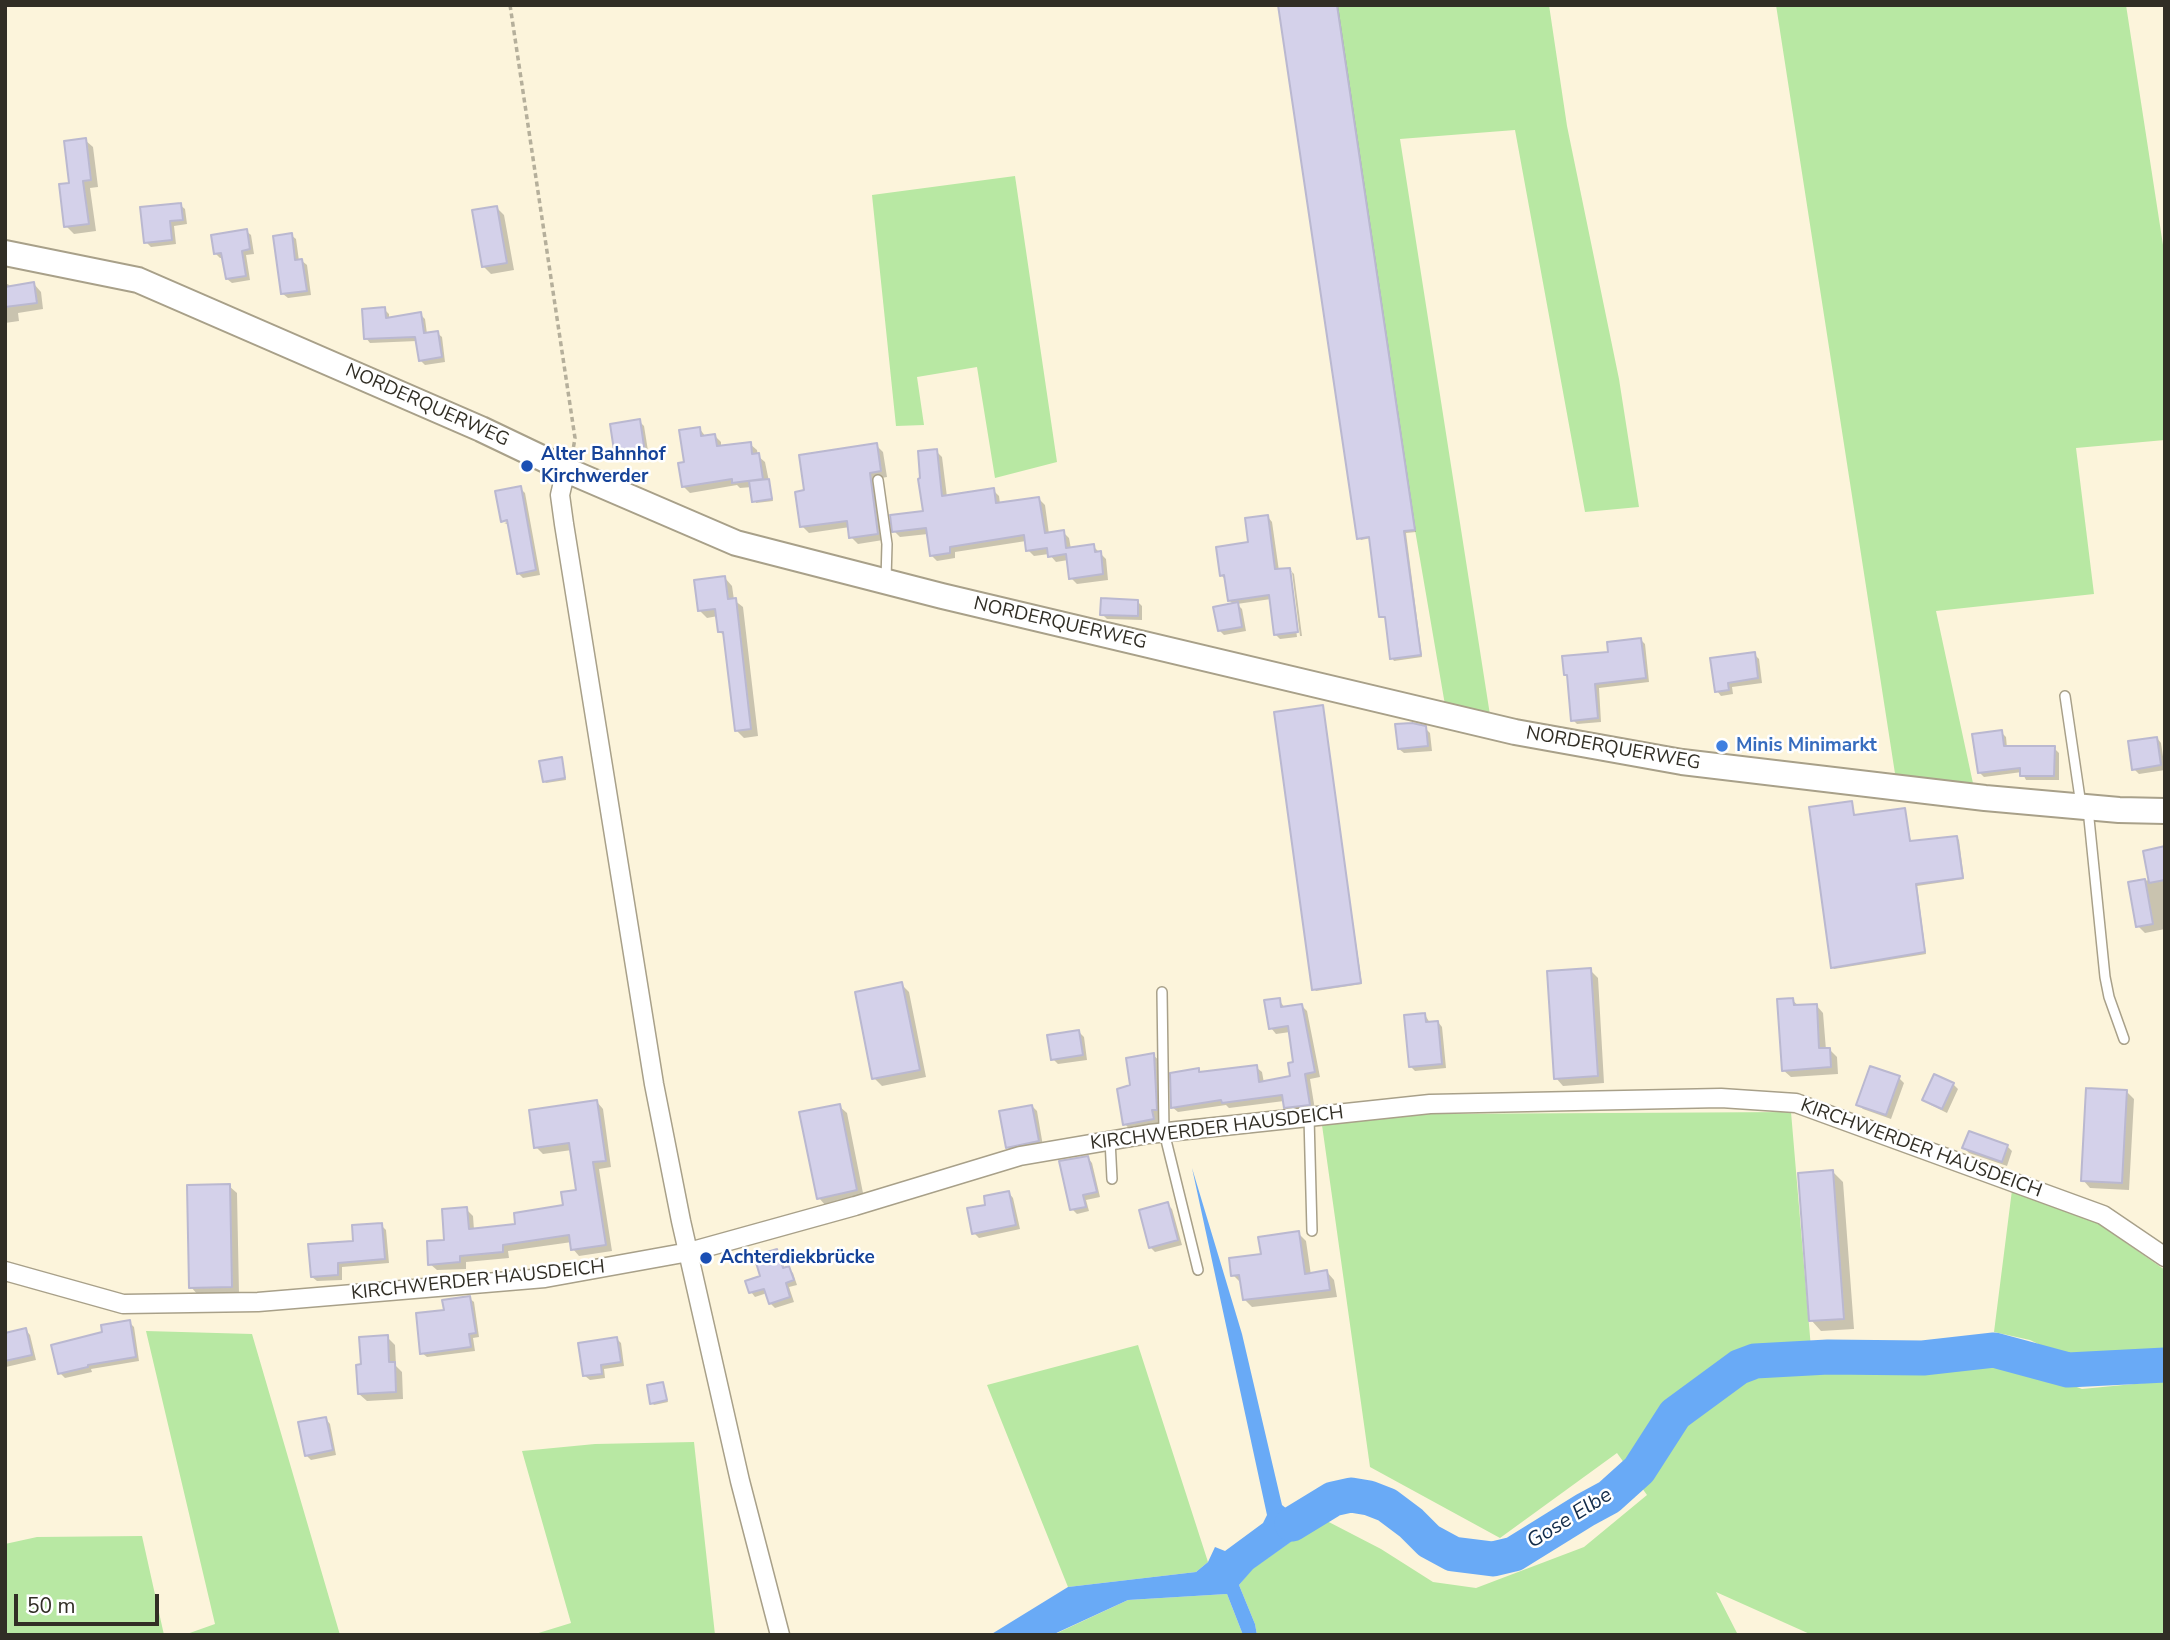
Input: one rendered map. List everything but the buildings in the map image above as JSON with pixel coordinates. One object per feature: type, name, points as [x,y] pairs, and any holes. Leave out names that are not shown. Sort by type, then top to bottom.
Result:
[{"type":"street","name":"NORDERQUERWEG","points":[[5,253],[138,281],[736,543],[1515,732],[1682,762],[1986,798],[2119,810],[2165,811]]},
{"type":"street","points":[[570,472],[563,482],[560,495],[654,1084],[681,1222],[740,1481],[780,1635]]},
{"type":"street","name":"KIRCHWERDER HAUSDEICH","points":[[5,1271],[123,1304],[258,1302],[545,1278],[689,1252],[1020,1156],[1110,1140],[1430,1104],[1721,1098],[1796,1103],[2103,1215],[2165,1257]]},
{"type":"lane","points":[[878,480],[887,544],[886,581]]},
{"type":"lane","points":[[2065,696],[2085,807],[2105,976],[2109,997],[2124,1039]]},
{"type":"lane","points":[[1162,992],[1164,1132],[1198,1270]]},
{"type":"lane","points":[[1309,1117],[1312,1231]]},
{"type":"lane","points":[[1110,1140],[1112,1179]]},
{"type":"path","points":[[510,5],[575,438],[570,472]]},
{"type":"green space","points":[[1337,5],[1549,5],[1567,126],[1619,379],[1639,507],[1585,512],[1515,130],[1400,139],[1490,715],[1445,705],[1415,530]]},
{"type":"green space","points":[[1776,5],[2126,5],[2165,258],[2165,440],[2076,448],[2094,594],[1936,611],[1974,788],[1896,780]]},
{"type":"green space","points":[[1015,176],[1057,462],[995,478],[977,367],[917,377],[924,425],[896,426],[872,195]]},
{"type":"green space","points":[[1791,1112],[1813,1372],[1918,1373],[2006,1360],[2082,1389],[2165,1381],[2165,1635],[1812,1635],[1716,1592],[1738,1635],[1257,1635],[1239,1585],[1252,1569],[1323,1519],[1381,1549],[1433,1582],[1476,1588],[1584,1547],[1647,1495],[1617,1453],[1500,1538],[1370,1467],[1322,1125],[1429,1114]]},
{"type":"green space","points":[[2012,1190],[2096,1222],[2165,1270],[2165,1351],[2075,1362],[2030,1340],[1994,1332]]},
{"type":"green space","points":[[146,1331],[252,1334],[340,1635],[184,1635],[215,1624]]},
{"type":"green space","points":[[1138,1345],[1208,1562],[1196,1572],[1068,1587],[987,1385]]},
{"type":"green space","points":[[694,1442],[715,1635],[532,1635],[571,1623],[522,1451],[595,1444]]},
{"type":"green space","points":[[142,1536],[164,1635],[5,1635],[5,1544],[37,1537]]},
{"type":"green space","points":[[1227,1594],[1243,1635],[1053,1635],[1128,1600]]},
{"type":"water","points":[[1192,1168],[1242,1334],[1282,1505],[1287,1509],[1333,1499],[1323,1519],[1253,1569],[1239,1585],[1257,1635],[1243,1635],[1227,1594],[1128,1600],[1052,1635],[990,1635],[1068,1587],[1196,1572],[1208,1562],[1215,1547],[1225,1551],[1263,1523],[1267,1515]]},
{"type":"waterway","name":"Gose Elbe","points":[[1292,1524],[1333,1499],[1351,1495],[1387,1505],[1429,1541],[1453,1554],[1493,1559],[1514,1554],[1609,1497],[1639,1470],[1675,1414],[1739,1367],[1755,1361],[1828,1357],[1923,1358],[1994,1350],[2068,1370],[2165,1365]]},
{"type":"place","name":"Alter Bahnhof Kirchwerder","points":[[527,466]]},
{"type":"place","name":"Minis Minimarkt","points":[[1722,746]]},
{"type":"place","name":"Achterdiekbrücke","points":[[706,1258]]}]
